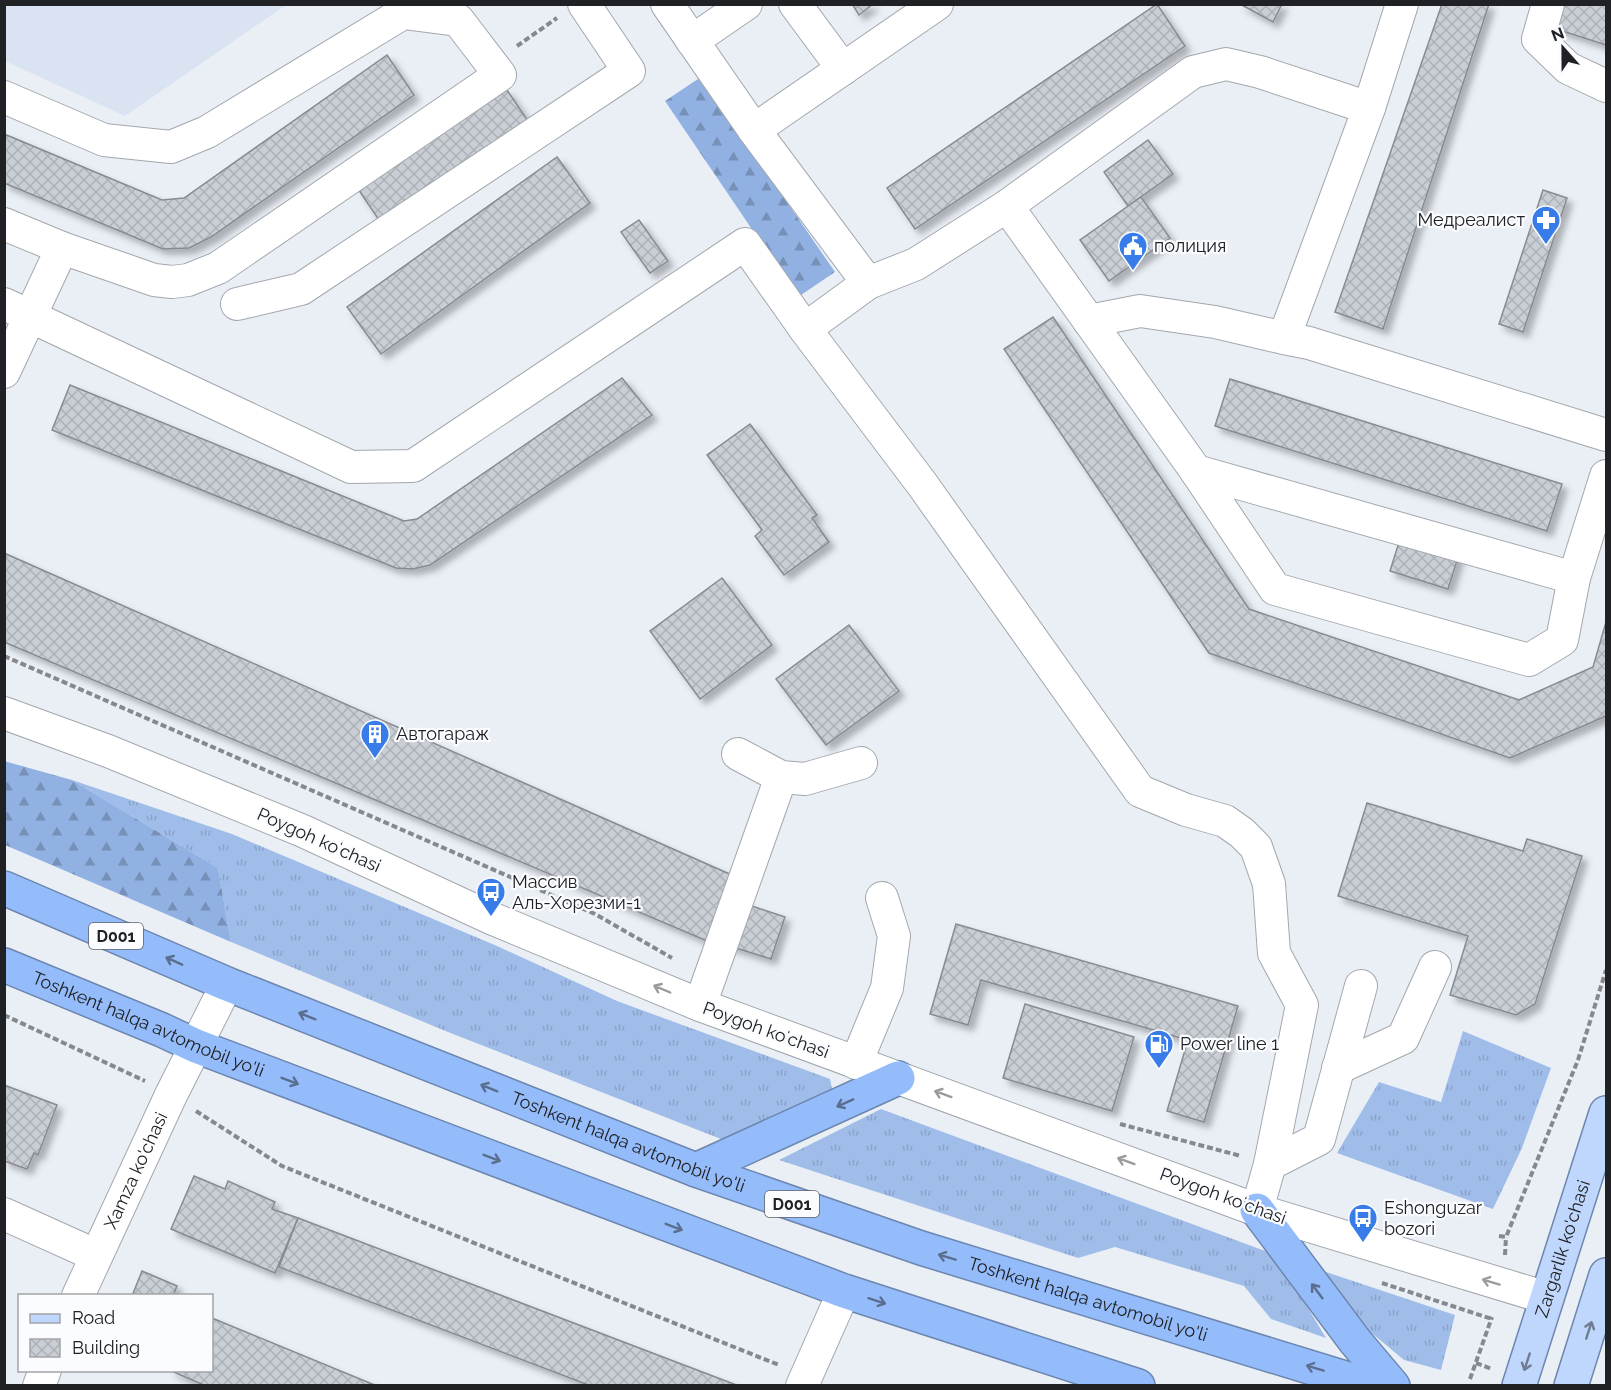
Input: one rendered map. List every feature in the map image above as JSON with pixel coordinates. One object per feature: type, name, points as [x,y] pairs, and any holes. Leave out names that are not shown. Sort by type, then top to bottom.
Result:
[{"type":"highway","name":"Toshkent halqa avtomobil yo'li","points":[[4,888],[227,984],[696,1170],[921,1248],[1371,1386]]},
{"type":"highway","name":"Toshkent halqa avtomobil yo'li","points":[[4,965],[196,1046],[844,1291],[1138,1386]]},
{"type":"highway","points":[[696,1170],[898,1078]]},
{"type":"highway","points":[[1257,1210],[1355,1341],[1393,1386]]},
{"type":"main road","name":"Zargarlik ko'chasi","points":[[1519,1386],[1606,1113]]},
{"type":"main road","points":[[1571,1386],[1606,1275]]},
{"type":"street","points":[[667,4],[754,130],[868,283]]},
{"type":"street","points":[[692,41],[746,4]]},
{"type":"street","points":[[795,4],[843,69]]},
{"type":"street","points":[[754,130],[937,4]]},
{"type":"street","points":[[1284,338],[1369,108],[1402,4]]},
{"type":"street","points":[[1548,4],[1538,39],[1568,68],[1606,86]]},
{"type":"street","points":[[237,304],[301,289],[629,71],[571,11]]},
{"type":"street","points":[[4,97],[104,140],[171,147],[207,132],[403,13],[458,20],[500,75],[228,262],[204,275],[172,282],[154,280],[62,248],[4,224]]},
{"type":"street","points":[[805,329],[868,283],[916,264],[1007,206],[1193,72],[1226,64],[1260,72],[1369,108]]},
{"type":"street","points":[[1007,206],[1196,471],[1275,589],[1529,660],[1562,640],[1574,578],[1606,476]]},
{"type":"street","points":[[18,310],[351,467],[413,466],[745,243],[805,329],[922,484],[1140,791],[1186,810],[1225,821],[1256,847],[1269,884],[1274,953],[1302,1005],[1270,1164],[1257,1210]]},
{"type":"street","points":[[4,372],[18,310],[62,248]]},
{"type":"street","points":[[1089,321],[1140,311],[1215,322],[1308,343],[1606,435]]},
{"type":"street","points":[[1196,471],[1574,578]]},
{"type":"street","name":"Poygoh koʻchasi","points":[[4,712],[108,751],[303,831],[491,918],[704,992],[856,1063],[1257,1210],[1547,1298]]},
{"type":"street","points":[[738,754],[782,777],[805,779],[861,764]]},
{"type":"street","points":[[704,992],[782,777]]},
{"type":"street","points":[[856,1063],[887,988],[894,936],[882,898]]},
{"type":"street","points":[[1338,1068],[1403,1038],[1435,967]]},
{"type":"street","name":"Xamza ko'chasi","points":[[79,1294],[171,1095],[227,984]]},
{"type":"street","points":[[1270,1164],[1319,1139],[1361,986]]},
{"type":"street","points":[[4,1214],[95,1255]]},
{"type":"street","points":[[804,1381],[844,1291]]},
{"type":"street","points":[[39,1386],[45,1372]]},
{"type":"path","points":[[491,64],[571,11]]},
{"type":"path","points":[[4,656],[595,914],[704,992]]},
{"type":"path","points":[[1499,1236],[1506,1237],[1578,1060],[1606,970]]},
{"type":"path","points":[[4,1015],[171,1095],[282,1166],[804,1381]]},
{"type":"path","points":[[1119,1124],[1270,1164]]},
{"type":"path","points":[[1379,1282],[1492,1319]]},
{"type":"shaded area","points":[[5,4],[286,5],[125,116],[5,61]]},
{"type":"green space","points":[[701,77],[835,272],[798,297],[665,101]]},
{"type":"green space","points":[[4,761],[72,780],[218,868],[231,942],[5,845]]},
{"type":"green space","points":[[72,780],[232,834],[497,946],[617,1001],[830,1079],[833,1094],[726,1141],[448,1032],[231,942],[218,868]]},
{"type":"green space","points":[[1463,1031],[1551,1068],[1522,1148],[1493,1209],[1337,1153],[1379,1082],[1441,1102]]},
{"type":"green space","points":[[881,1109],[1276,1255],[1326,1338],[1271,1319],[1244,1286],[1115,1247],[1078,1258],[779,1160]]},
{"type":"green space","points":[[1320,1270],[1455,1315],[1441,1370],[1404,1360],[1368,1330]]},
{"type":"building","points":[[852,4],[873,4],[859,15]]},
{"type":"building","points":[[1157,4],[1185,46],[915,229],[887,188]]},
{"type":"building","points":[[1240,4],[1282,4],[1273,22]]},
{"type":"building","points":[[1442,4],[1489,4],[1383,329],[1335,312]]},
{"type":"building","points":[[1564,4],[1606,4],[1606,45],[1556,29]]},
{"type":"building","points":[[387,55],[414,95],[211,237],[189,248],[163,249],[4,183],[4,134],[162,200],[184,198]]},
{"type":"building","points":[[507,90],[528,121],[379,220],[358,189]]},
{"type":"building","points":[[1148,140],[1173,174],[1128,206],[1104,172]]},
{"type":"building","points":[[557,157],[590,203],[381,354],[347,307]]},
{"type":"building","points":[[1543,190],[1567,198],[1523,332],[1499,324]]},
{"type":"building","points":[[1141,197],[1170,238],[1109,281],[1080,240]]},
{"type":"building","points":[[639,220],[668,261],[650,273],[621,232]]},
{"type":"building","points":[[1053,317],[1249,609],[1519,700],[1593,667],[1606,622],[1606,716],[1510,758],[1209,653],[1004,349]]},
{"type":"building","points":[[622,378],[652,415],[430,565],[413,569],[396,568],[52,430],[70,385],[404,521],[417,519]]},
{"type":"building","points":[[1230,379],[1562,484],[1547,531],[1215,426]]},
{"type":"building","points":[[750,424],[817,515],[812,518],[829,542],[784,575],[755,536],[762,530],[707,455]]},
{"type":"building","points":[[1401,536],[1459,554],[1448,589],[1390,571]]},
{"type":"building","name":"Автогараж","points":[[4,553],[734,876],[707,941],[4,642]]},
{"type":"building","points":[[722,578],[772,645],[700,699],[650,631]]},
{"type":"building","points":[[849,625],[899,691],[826,745],[776,679]]},
{"type":"building","points":[[1367,803],[1523,851],[1527,839],[1582,856],[1535,1004],[1516,1015],[1450,995],[1468,936],[1338,896]]},
{"type":"building","points":[[740,902],[785,917],[771,959],[726,945]]},
{"type":"building","points":[[956,924],[1238,1006],[1204,1122],[1167,1111],[1188,1040],[981,980],[968,1025],[930,1014]]},
{"type":"building","points":[[1025,1004],[1134,1037],[1112,1111],[1003,1078]]},
{"type":"building","points":[[4,1085],[57,1105],[38,1155],[34,1153],[27,1169],[4,1161]]},
{"type":"building","points":[[194,1176],[225,1189],[228,1181],[275,1202],[272,1209],[298,1218],[275,1273],[171,1229]]},
{"type":"building","points":[[298,1218],[739,1386],[591,1386],[279,1267]]},
{"type":"building","points":[[142,1271],[177,1286],[174,1294],[133,1294]]},
{"type":"building","points":[[213,1318],[377,1386],[206,1386],[174,1372],[213,1372]]},
{"type":"place","name":"Медреалист","points":[[1546,246]]},
{"type":"place","name":"полиция","points":[[1133,272]]},
{"type":"place","name":"Автогараж","points":[[375,760]]},
{"type":"place","name":"Массив Аль-Хорезми-1","points":[[491,918]]},
{"type":"place","name":"Power line 1","points":[[1159,1070]]},
{"type":"place","name":"Eshonguzar bozori","points":[[1363,1244]]}]
